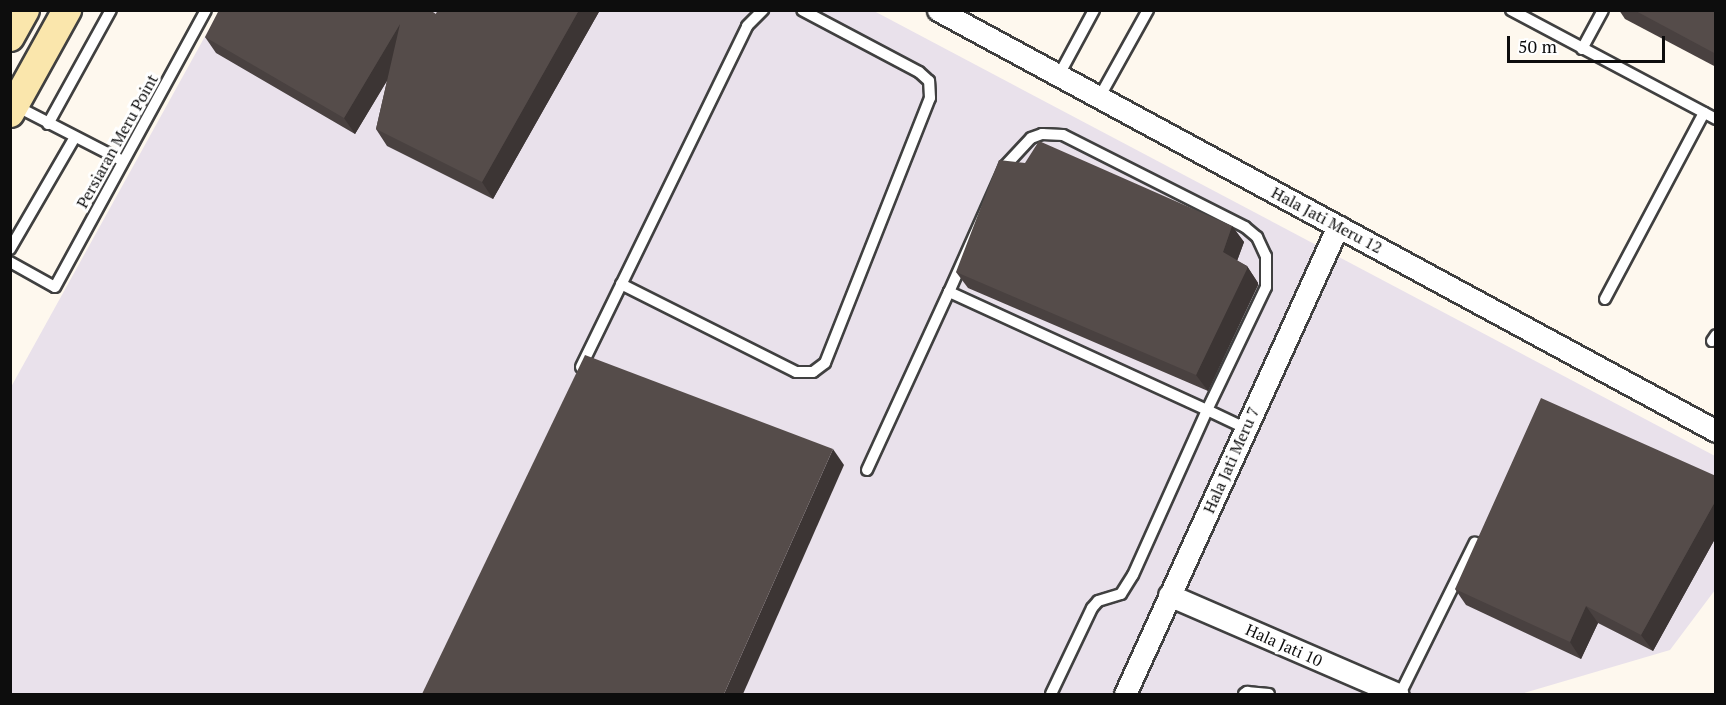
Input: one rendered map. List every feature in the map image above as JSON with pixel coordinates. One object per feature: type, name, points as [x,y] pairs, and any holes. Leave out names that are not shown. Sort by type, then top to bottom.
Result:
[{"type":"main road","points":[[10,37],[25,10]]},
{"type":"main road","points":[[13,109],[67,10]]},
{"type":"street","name":"Hala Jati Meru 12","points":[[938,10],[1716,431]]},
{"type":"street","name":"Hala Jati Meru 7","points":[[1125,694],[1338,226]]},
{"type":"street","name":"Hala Jati 10","points":[[1169,595],[1399,694]]},
{"type":"lane","points":[[48,124],[111,10]]},
{"type":"lane","name":"Persiaran Meru Point","points":[[10,262],[55,287],[206,10]]},
{"type":"lane","points":[[578,374],[747,26],[763,10]]},
{"type":"lane","points":[[621,284],[796,372],[813,372],[825,363],[930,98],[929,81],[919,72],[802,10]]},
{"type":"lane","points":[[1059,75],[1094,10]]},
{"type":"lane","points":[[1100,98],[1148,10]]},
{"type":"lane","points":[[1511,10],[1716,119]]},
{"type":"lane","points":[[1582,49],[1603,10]]},
{"type":"lane","points":[[13,109],[123,161]]},
{"type":"lane","points":[[1605,299],[1704,113]]},
{"type":"lane","points":[[867,471],[1005,166],[1031,138],[1042,134],[1063,135],[1245,227],[1257,237],[1266,256],[1266,287],[1132,575],[1121,594],[1098,601],[1092,608],[1051,694]]},
{"type":"lane","points":[[10,249],[75,137]]},
{"type":"lane","points":[[949,292],[1245,428]]},
{"type":"lane","points":[[1399,694],[1475,542]]},
{"type":"lane","points":[[1244,694],[1269,694]]},
{"type":"shaded area","points":[[219,11],[874,11],[1715,456],[1715,590],[1670,650],[1521,694],[11,694],[11,387]]},
{"type":"building","points":[[219,10],[430,10],[436,14],[438,10],[579,10],[482,182],[376,129],[400,24],[344,118],[205,37]]},
{"type":"building","points":[[1634,10],[1716,10],[1716,54]]},
{"type":"building","points":[[1039,141],[1232,226],[1223,252],[1247,266],[1247,269],[1196,375],[956,272],[999,160],[1025,163]]},
{"type":"building","points":[[585,355],[833,449],[724,694],[422,694]]},
{"type":"building","points":[[1541,398],[1716,476],[1716,500],[1641,635],[1586,606],[1570,642],[1455,589]]}]
